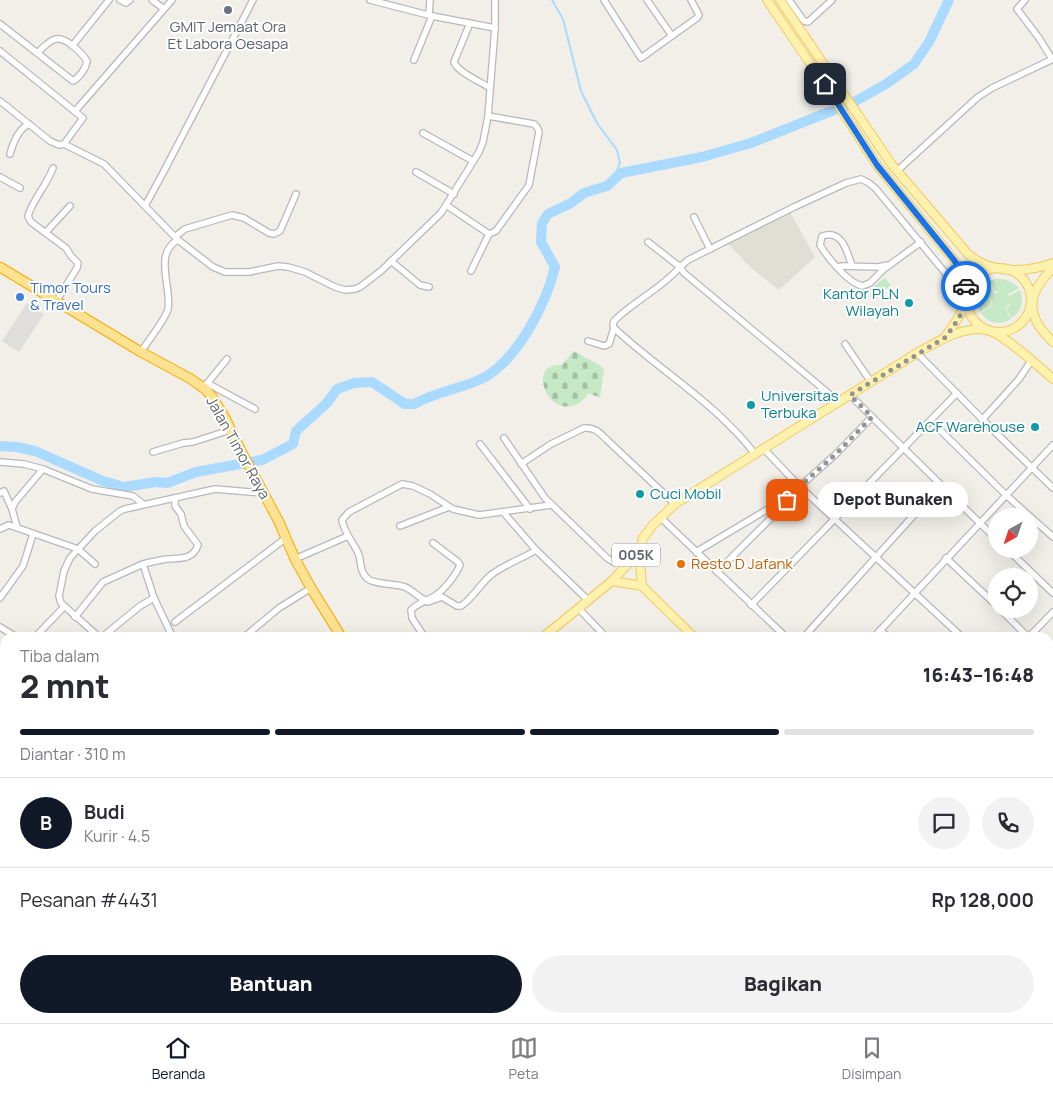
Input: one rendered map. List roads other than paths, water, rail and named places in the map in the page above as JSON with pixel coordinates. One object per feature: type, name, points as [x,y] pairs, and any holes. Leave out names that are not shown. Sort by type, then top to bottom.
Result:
[{"type":"highway","name":"Jalan Timor Raya","points":[[0,267],[141,352],[205,385],[259,483],[295,559],[338,632]]},
{"type":"main road","points":[[767,0],[866,148],[964,275],[968,306],[973,318],[983,327],[1006,341],[1053,379]]},
{"type":"main road","points":[[785,1],[811,47],[875,141],[897,171],[974,260],[987,266],[1024,271],[1039,269],[1053,264]]},
{"type":"main road","points":[[967,299],[970,286],[978,276],[990,269],[1004,268],[1016,273],[1026,282],[1031,294],[1031,308],[1025,320],[1015,328],[1002,332],[989,330]]},
{"type":"main road","points":[[1053,268],[1043,278],[1035,290],[1031,301],[1037,323],[1053,342]]},
{"type":"main road","name":"005K","points":[[946,337],[959,318],[967,299]]},
{"type":"main road","name":"005K","points":[[550,632],[612,581],[639,552],[643,538],[660,517],[676,504],[917,353],[946,337],[972,330],[989,330]]},
{"type":"main road","points":[[639,552],[642,586]]},
{"type":"main road","points":[[612,581],[642,586],[689,632]]},
{"type":"street","points":[[72,46],[109,0]]},
{"type":"street","points":[[120,0],[126,3],[130,0]]},
{"type":"street","points":[[152,0],[164,9]]},
{"type":"street","points":[[76,110],[172,0]]},
{"type":"street","points":[[145,206],[172,158],[252,0]]},
{"type":"street","points":[[370,0],[470,24],[495,28]]},
{"type":"street","points":[[414,60],[431,15],[430,0]]},
{"type":"street","points":[[0,101],[50,141],[60,145],[64,144],[104,164],[177,238],[213,267],[221,271],[239,272],[264,270],[278,266],[288,267],[305,272],[335,287],[350,290],[360,287],[391,261],[441,213],[454,194],[483,142],[488,116],[495,28],[494,0]]},
{"type":"street","points":[[604,0],[641,58],[697,18],[699,15],[694,1]]},
{"type":"street","points":[[647,0],[672,36]]},
{"type":"street","points":[[785,1],[804,21],[808,22],[832,0]]},
{"type":"street","points":[[897,171],[978,97],[992,88],[1052,59],[1040,38],[1017,9],[1026,0]]},
{"type":"street","points":[[0,24],[37,54],[74,81],[87,64],[87,61],[72,46],[60,39],[54,39],[37,54]]},
{"type":"street","points":[[470,24],[454,66],[490,88]]},
{"type":"street","points":[[0,51],[76,110],[83,118],[64,144]]},
{"type":"street","points":[[472,271],[489,234],[496,231],[529,185],[539,132],[534,124],[488,116]]},
{"type":"street","points":[[10,154],[20,130],[29,124]]},
{"type":"street","points":[[423,133],[473,161]]},
{"type":"street","points":[[53,168],[28,216],[31,222],[66,248],[79,265],[57,300]]},
{"type":"street","points":[[416,172],[454,194]]},
{"type":"street","points":[[0,178],[20,188]]},
{"type":"street","points":[[588,341],[597,345],[607,345],[611,341],[614,322],[688,260],[833,189],[861,179],[876,189],[967,299]]},
{"type":"street","points":[[141,352],[162,321],[168,308],[165,266],[169,248],[177,238],[188,228],[232,214],[244,218],[268,233],[274,234],[280,231],[296,194]]},
{"type":"street","points":[[446,205],[489,234]]},
{"type":"street","points":[[46,232],[70,206]]},
{"type":"street","points":[[694,217],[710,249]]},
{"type":"street","points":[[852,266],[841,239],[829,234],[822,236],[820,245],[845,276],[862,286],[870,283],[890,264],[921,242]]},
{"type":"street","points":[[648,242],[839,402]]},
{"type":"street","points":[[391,261],[414,281],[429,287]]},
{"type":"street","points":[[838,267],[878,267],[890,264]]},
{"type":"street","points":[[614,328],[637,350],[687,387],[713,410],[744,440],[755,454]]},
{"type":"street","points":[[845,344],[871,382]]},
{"type":"street","points":[[917,353],[982,420],[1053,488]]},
{"type":"street","points":[[227,359],[205,385],[255,409]]},
{"type":"street","points":[[982,420],[1019,379],[1032,361]]},
{"type":"street","points":[[750,605],[957,394]]},
{"type":"street","points":[[850,395],[988,531]]},
{"type":"street","points":[[696,552],[800,488],[872,417]]},
{"type":"street","points":[[931,421],[1006,495],[1053,537]]},
{"type":"street","points":[[521,464],[551,444],[590,427],[596,430],[676,504]]},
{"type":"street","points":[[153,452],[230,430]]},
{"type":"street","points":[[504,438],[536,487],[611,562],[619,563],[631,559]]},
{"type":"street","points":[[480,444],[530,509]]},
{"type":"street","points":[[882,632],[880,630],[1053,445]]},
{"type":"street","points":[[764,449],[800,488],[957,632]]},
{"type":"street","points":[[0,462],[24,464],[43,469],[92,489],[133,496],[144,504]]},
{"type":"street","points":[[12,509],[15,502],[43,469]]},
{"type":"street","points":[[536,550],[489,576],[461,606],[457,606],[442,597],[430,602],[424,600],[408,588],[368,580],[362,569],[359,555],[342,523],[344,516],[349,512],[402,484],[413,486],[430,494],[449,507],[479,516],[552,505]]},
{"type":"street","points":[[808,632],[941,485]]},
{"type":"street","points":[[93,632],[64,607],[59,596],[64,571],[70,558],[78,549],[120,511],[215,489],[263,494]]},
{"type":"street","points":[[1,490],[12,509],[17,527]]},
{"type":"street","points":[[717,572],[783,506],[788,497]]},
{"type":"street","points":[[75,617],[103,582],[155,560],[188,557],[196,550],[198,546],[184,526],[181,514],[175,506],[175,498]]},
{"type":"street","points":[[400,526],[449,507]]},
{"type":"street","points":[[504,513],[536,550],[589,601]]},
{"type":"street","points":[[660,517],[780,632]]},
{"type":"street","points":[[0,529],[9,525],[17,527],[78,549],[95,564]]},
{"type":"street","points":[[0,598],[24,566],[33,534]]},
{"type":"street","points":[[295,559],[348,536]]},
{"type":"street","points":[[175,622],[286,538]]},
{"type":"street","points":[[421,632],[410,616],[412,609],[424,600],[435,596],[460,565],[433,543]]},
{"type":"street","points":[[946,558],[988,598]]},
{"type":"street","points":[[1016,558],[1053,593]]},
{"type":"street","points":[[143,564],[154,598],[170,632]]},
{"type":"street","points":[[250,632],[279,608],[311,588]]},
{"type":"street","points":[[108,632],[140,606],[154,598]]},
{"type":"street","points":[[40,632],[64,607]]},
{"type":"street","points":[[579,609],[601,632]]},
{"type":"street","points":[[1033,632],[1053,612]]},
{"type":"street","points":[[1009,618],[1023,632]]},
{"type":"waterway","points":[[552,0],[563,19],[581,91],[597,123],[617,150],[620,163],[607,186]]},
{"type":"waterway","points":[[0,446],[35,451],[103,481],[124,487],[156,482],[167,483],[196,472],[262,460],[293,444],[296,431],[327,403],[337,389],[354,383],[372,382],[405,404],[414,404],[479,380],[493,372],[517,347],[528,331],[545,298],[555,267],[541,242],[542,223],[548,214],[571,203],[584,193],[607,186],[621,173],[702,157],[751,143],[854,102],[886,84],[914,64],[929,42],[949,0]]},
{"type":"place","name":"GMIT Jemaat Ora Et Labora Oesapa","points":[[228,10]]},
{"type":"place","name":"Timor Tours & Travel","points":[[20,297]]},
{"type":"place","name":"Kantor PLN Wilayah","points":[[909,303]]},
{"type":"place","name":"Universitas Terbuka","points":[[751,405]]},
{"type":"place","name":"ACF Warehouse","points":[[1035,427]]},
{"type":"place","name":"Cuci Mobil","points":[[640,494]]},
{"type":"place","name":"Depot Bunaken","points":[[787,500]]},
{"type":"place","name":"Resto D Jafank","points":[[681,564]]}]
